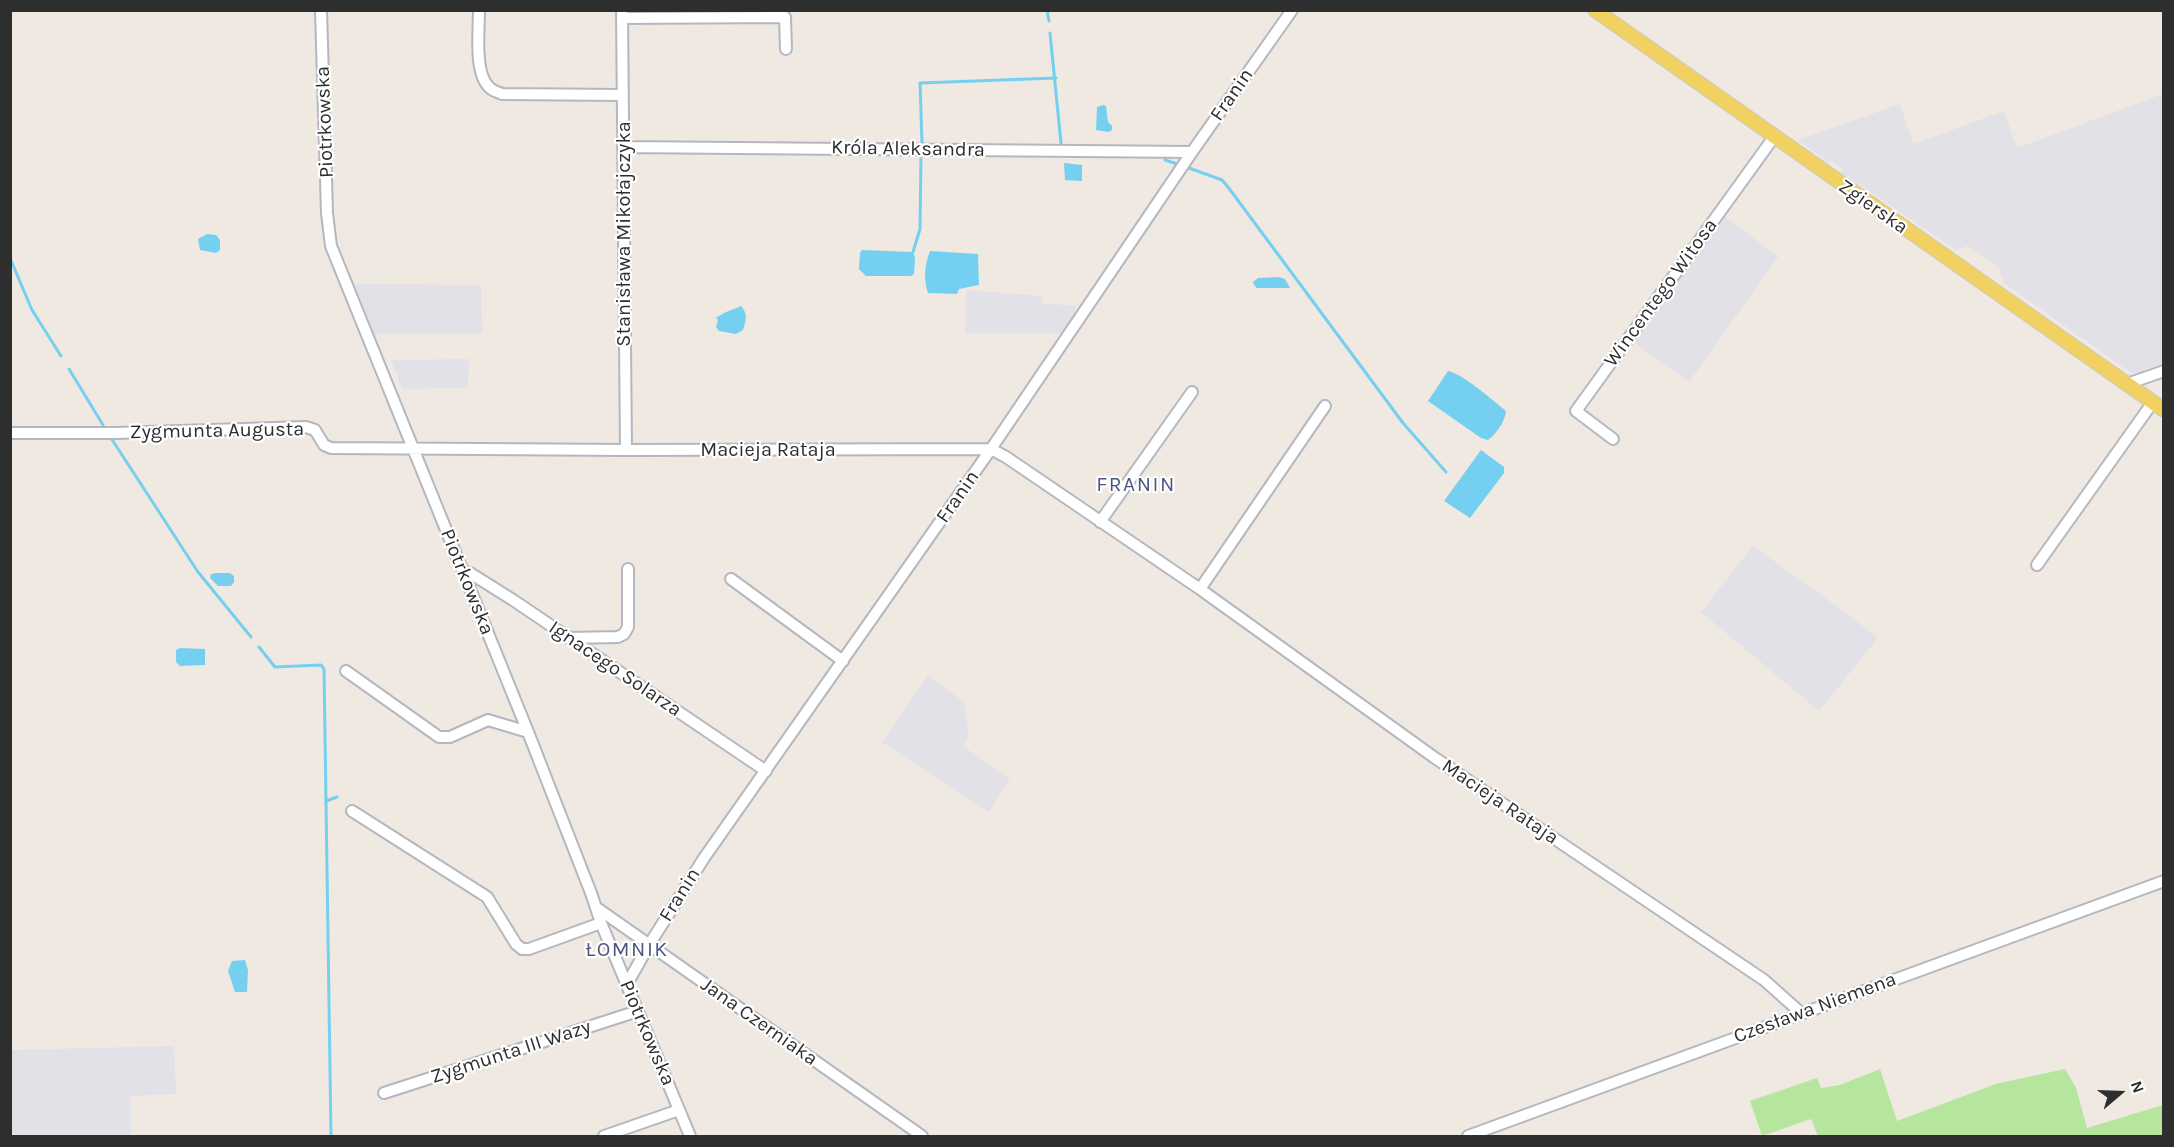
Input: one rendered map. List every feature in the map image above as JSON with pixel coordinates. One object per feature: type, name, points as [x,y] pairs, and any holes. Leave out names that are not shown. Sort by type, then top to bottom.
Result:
[{"type":"main road","name":"Zgierska","points":[[1595,10],[2158,406]]},
{"type":"street","name":"Piotrkowska","points":[[321,10],[329,237],[528,732],[601,923],[690,1137]]},
{"type":"street","points":[[479,10],[479,61],[483,79],[490,89],[502,93],[623,95]]},
{"type":"street","name":"Franin","points":[[627,984],[704,858],[991,449],[1192,152],[1292,10]]},
{"type":"street","name":"Stanisława Mikołajczyka","points":[[626,450],[622,14],[785,17],[786,49]]},
{"type":"street","name":"Wincentego Witosa","points":[[1613,440],[1576,411],[1774,137]]},
{"type":"street","name":"Króla Aleksandra","points":[[623,147],[1192,152]]},
{"type":"street","points":[[2127,384],[2163,371]]},
{"type":"street","points":[[1100,522],[1192,392]]},
{"type":"street","points":[[1200,589],[1326,406]]},
{"type":"street","points":[[2037,566],[2158,406]]},
{"type":"street","name":"Zygmunta Augusta","points":[[10,433],[306,427],[315,430],[324,445],[330,448],[414,449]]},
{"type":"street","name":"Macieja Rataja","points":[[414,449],[991,449],[1200,589],[1435,758],[1764,980],[1801,1012]]},
{"type":"street","points":[[568,638],[618,637],[624,634],[628,627],[628,569]]},
{"type":"street","name":"Ignacego Solarza","points":[[463,571],[513,600],[766,771]]},
{"type":"street","points":[[731,579],[843,662]]},
{"type":"street","points":[[346,671],[439,737],[450,737],[488,720],[528,732]]},
{"type":"street","points":[[352,812],[487,897],[516,945],[522,949],[529,949],[601,923]]},
{"type":"street","name":"Czesława Niemena","points":[[1468,1137],[1801,1012],[2163,881]]},
{"type":"street","name":"Jana Czerniaka","points":[[597,908],[922,1137]]},
{"type":"street","name":"Zygmunta III Wazy","points":[[384,1093],[638,1011]]},
{"type":"street","points":[[604,1137],[679,1110]]},
{"type":"shaded area","points":[[2163,94],[2163,363],[2133,374],[2004,283],[1999,268],[1968,246],[1956,250],[1841,172],[1843,169],[1831,161],[1829,163],[1798,140],[1900,104],[1913,144],[2004,111],[2017,148]]},
{"type":"shaded area","points":[[1725,216],[1778,257],[1689,382],[1633,342]]},
{"type":"shaded area","points":[[355,284],[481,285],[482,333],[374,334]]},
{"type":"shaded area","points":[[966,290],[1042,296],[1042,303],[1075,306],[1073,319],[1063,333],[965,333]]},
{"type":"shaded area","points":[[469,359],[468,388],[402,389],[391,360]]},
{"type":"shaded area","points":[[1753,546],[1878,638],[1819,711],[1701,612]]},
{"type":"shaded area","points":[[928,676],[964,702],[969,737],[963,746],[1010,779],[989,812],[882,742]]},
{"type":"shaded area","points":[[174,1046],[176,1094],[131,1096],[131,1136],[11,1136],[11,1050]]},
{"type":"green space","points":[[1880,1069],[1897,1121],[1996,1084],[2065,1069],[2076,1088],[2087,1128],[2163,1105],[2163,1136],[1818,1136],[1811,1119],[1762,1136],[1750,1101],[1817,1078],[1821,1088],[1840,1085]]},
{"type":"water","points":[[1106,106],[1108,122],[1112,126],[1109,132],[1096,130],[1097,107]]},
{"type":"water","points":[[1064,163],[1082,165],[1082,181],[1065,180]]},
{"type":"water","points":[[207,234],[216,235],[220,240],[220,250],[216,253],[200,250],[198,239]]},
{"type":"water","points":[[862,250],[913,252],[914,274],[911,276],[866,276],[859,269]]},
{"type":"water","points":[[930,251],[978,254],[979,285],[959,289],[957,294],[928,293],[925,272]]},
{"type":"water","points":[[1258,278],[1285,279],[1290,288],[1257,288],[1253,282]]},
{"type":"water","points":[[741,306],[746,317],[743,330],[736,334],[719,331],[716,327],[718,320],[716,318]]},
{"type":"water","points":[[1448,371],[1470,382],[1506,411],[1500,427],[1488,440],[1481,438],[1428,401]]},
{"type":"water","points":[[1481,450],[1504,467],[1504,473],[1470,518],[1444,501]]},
{"type":"water","points":[[230,573],[234,576],[234,582],[231,586],[218,586],[210,578],[211,574]]},
{"type":"water","points":[[180,648],[205,649],[205,665],[180,666],[176,662],[176,650]]},
{"type":"water","points":[[245,960],[248,970],[247,992],[235,992],[228,971],[232,961]]},
{"type":"waterway","points":[[1047,10],[1049,21]]},
{"type":"waterway","points":[[1050,33],[1061,143]]},
{"type":"waterway","points":[[922,143],[920,83],[1056,78]]},
{"type":"waterway","points":[[913,252],[920,229],[921,155]]},
{"type":"waterway","points":[[1165,160],[1177,164]]},
{"type":"waterway","points":[[1189,168],[1222,180],[1228,187],[1403,423],[1446,472]]},
{"type":"waterway","points":[[10,258],[32,310],[61,356]]},
{"type":"waterway","points":[[69,369],[103,425]]},
{"type":"waterway","points":[[111,438],[198,572],[251,637]]},
{"type":"waterway","points":[[259,647],[275,667],[321,665],[324,669],[331,1136]]},
{"type":"waterway","points":[[326,801],[337,797]]},
{"type":"district","name":"FRANIN","points":[[1136,485]]},
{"type":"district","name":"ŁOMNIK","points":[[627,950]]}]
